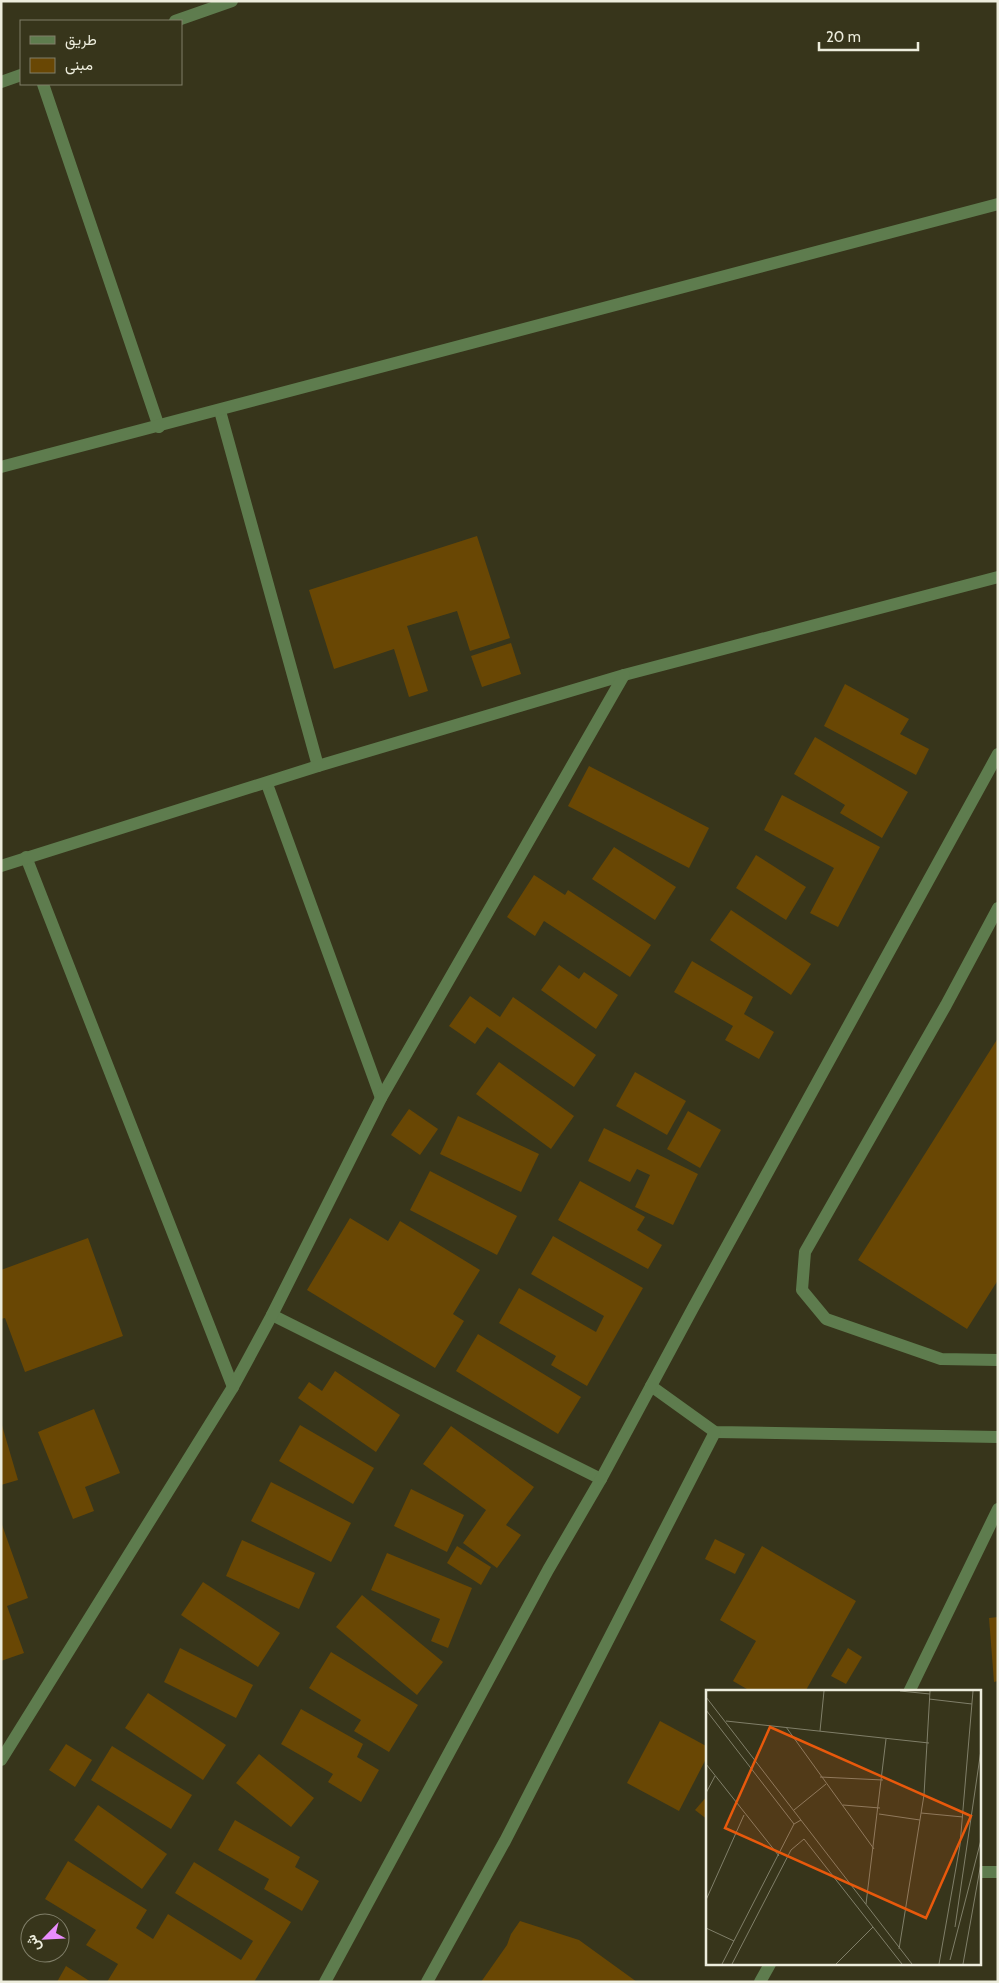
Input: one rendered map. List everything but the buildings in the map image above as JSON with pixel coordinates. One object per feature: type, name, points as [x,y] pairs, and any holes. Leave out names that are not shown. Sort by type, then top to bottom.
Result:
[{"type":"street","points":[[178,20],[232,1]]},
{"type":"street","points":[[1,82],[20,75]]},
{"type":"street","points":[[43,85],[159,426]]},
{"type":"street","points":[[1,467],[220,411],[998,204]]},
{"type":"street","points":[[220,411],[318,766]]},
{"type":"street","points":[[1,866],[267,784],[318,766],[624,675],[998,577]]},
{"type":"street","points":[[1,1760],[233,1387],[381,1098],[624,675]]},
{"type":"street","points":[[325,1982],[548,1570],[601,1479],[998,754]]},
{"type":"street","points":[[267,784],[381,1098]]},
{"type":"street","points":[[26,857],[233,1387]]},
{"type":"street","points":[[998,908],[806,1252],[802,1290],[826,1319],[941,1359],[998,1360]]},
{"type":"street","points":[[272,1314],[601,1479]]},
{"type":"street","points":[[651,1386],[715,1432],[998,1437]]},
{"type":"street","points":[[427,1982],[505,1841],[715,1432]]},
{"type":"street","points":[[910,1690],[998,1509]]},
{"type":"street","points":[[982,1872],[998,1872]]},
{"type":"street","points":[[760,1982],[769,1966]]}]
